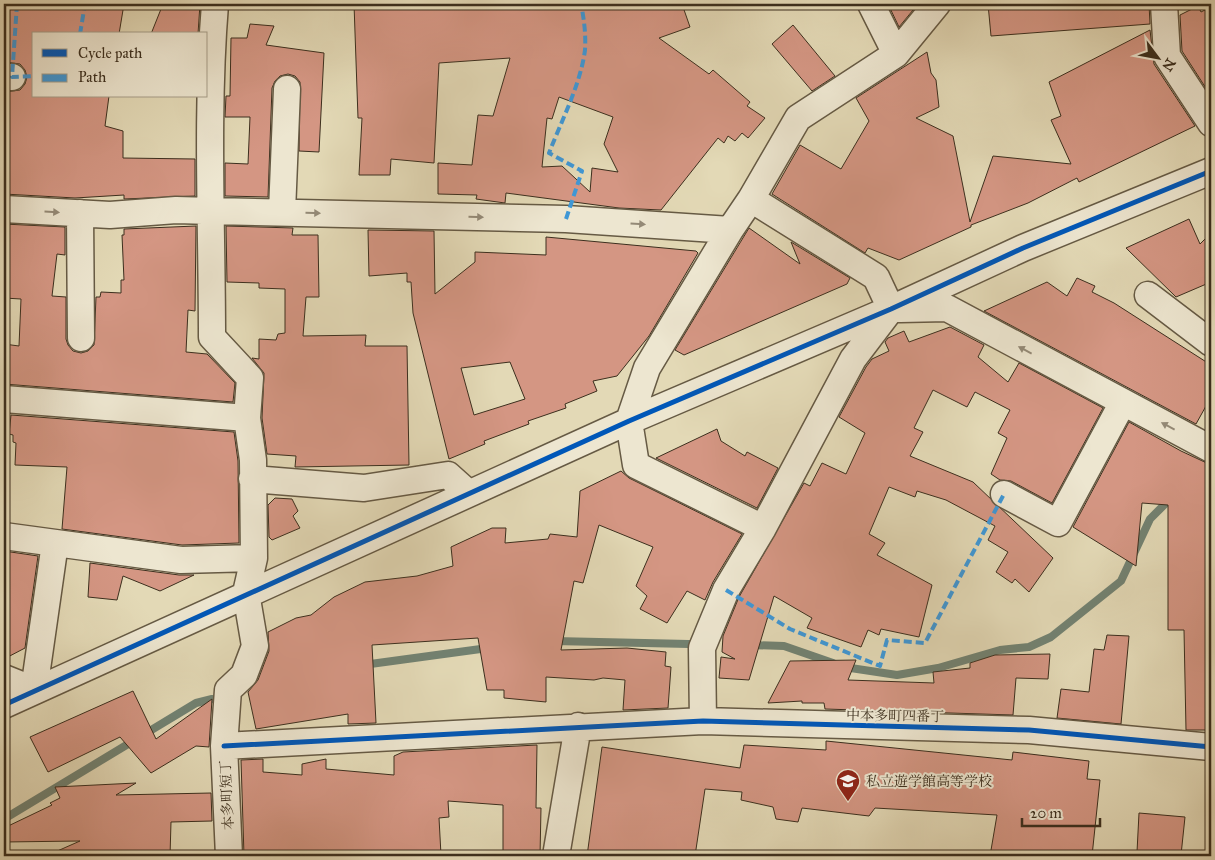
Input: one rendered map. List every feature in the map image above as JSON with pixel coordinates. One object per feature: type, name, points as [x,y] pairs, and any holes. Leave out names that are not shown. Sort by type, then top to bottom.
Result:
[{"type":"street","points":[[215,4],[209,127],[212,210],[212,337],[250,378],[247,418],[253,460],[254,558],[246,593]]},
{"type":"street","points":[[872,4],[896,54]]},
{"type":"street","points":[[763,528],[636,465],[628,421],[647,368],[730,230],[751,199],[798,118],[896,54],[937,4]]},
{"type":"street","points":[[1164,4],[1167,56],[1211,123]]},
{"type":"street","points":[[282,212],[287,89]]},
{"type":"street","points":[[4,705],[467,492],[891,309],[1023,248],[1211,171]]},
{"type":"street","points":[[751,199],[876,277],[891,309]]},
{"type":"street","points":[[4,209],[110,215],[176,210],[212,210],[566,219],[730,230]]},
{"type":"street","points":[[80,213],[81,338]]},
{"type":"street","points":[[1148,295],[1211,343]]},
{"type":"street","points":[[891,309],[947,308],[1211,449]]},
{"type":"street","points":[[703,721],[702,648],[726,590],[763,528],[853,360],[891,309]]},
{"type":"street","points":[[4,399],[247,418]]},
{"type":"street","points":[[1004,494],[1058,523],[1123,402]]},
{"type":"street","points":[[252,479],[364,488],[448,475],[467,492]]},
{"type":"street","points":[[4,536],[180,560],[254,558]]},
{"type":"street","points":[[34,690],[55,543]]},
{"type":"street","name":"本多町短丁","points":[[229,856],[224,746],[228,690],[244,675],[255,646],[246,593]]},
{"type":"street","points":[[4,678],[34,690]]},
{"type":"street","name":"中本多町四番丁","points":[[224,746],[578,726],[703,721],[1029,730],[1211,747]]},
{"type":"street","points":[[556,856],[578,726]]},
{"type":"building","points":[[4,4],[124,4],[119,32],[32,32],[32,98],[109,98],[105,126],[123,131],[123,158],[195,159],[195,196],[124,199],[124,195],[75,198],[4,194],[4,92],[20,90],[25,84],[27,77],[25,70],[20,64],[4,62]]},
{"type":"building","points":[[163,4],[200,4],[198,32],[152,32]]},
{"type":"building","points":[[354,4],[682,4],[690,27],[659,38],[709,74],[713,70],[750,102],[747,106],[765,118],[748,138],[742,133],[735,141],[728,136],[724,143],[718,138],[661,210],[619,208],[506,193],[505,203],[476,199],[477,195],[438,194],[438,163],[472,165],[478,115],[493,116],[510,58],[439,63],[434,163],[391,159],[390,175],[359,175],[362,118],[358,118]],"holes":[[[559,97],[613,117],[604,144],[618,172],[592,168],[590,192],[562,166],[542,167],[547,118],[552,119]]]},
{"type":"building","points":[[888,4],[918,4],[899,27]]},
{"type":"building","points":[[988,4],[1062,4],[1062,9],[1104,4],[1149,4],[1150,24],[991,36]]},
{"type":"building","points":[[1198,6],[1201,12],[1211,7],[1211,96],[1182,51],[1180,15]]},
{"type":"building","points":[[250,24],[274,26],[266,45],[324,53],[319,152],[299,151],[300,82],[295,76],[288,74],[280,76],[272,88],[268,197],[225,196],[225,163],[248,164],[250,117],[225,117],[226,96],[230,96],[231,38],[247,38]]},
{"type":"building","points":[[793,25],[835,76],[812,91],[772,44]]},
{"type":"building","points":[[1150,30],[1154,64],[1195,126],[1079,182],[1077,178],[1028,203],[971,225],[971,227],[899,260],[868,248],[865,253],[772,194],[800,145],[841,169],[869,121],[856,98],[927,52],[931,73],[936,80],[939,107],[916,118],[953,136],[970,222],[993,156],[1071,164],[1051,120],[1061,116],[1049,82]]},
{"type":"building","points":[[1189,219],[1200,244],[1211,233],[1211,282],[1176,297],[1126,248]]},
{"type":"building","points":[[4,224],[65,227],[65,255],[57,254],[52,296],[66,297],[66,339],[73,351],[81,353],[88,351],[94,345],[96,297],[100,297],[101,292],[121,293],[121,280],[124,280],[122,235],[124,235],[124,229],[196,226],[195,311],[188,310],[186,352],[207,354],[235,383],[233,402],[4,384],[4,344],[19,346],[21,299],[4,298]]},
{"type":"building","points":[[226,226],[293,228],[292,235],[318,235],[319,297],[306,297],[303,336],[366,335],[365,346],[407,346],[409,465],[295,467],[296,456],[267,454],[262,418],[264,373],[252,358],[259,359],[259,339],[276,340],[278,334],[285,333],[285,289],[259,288],[259,283],[227,282]]},
{"type":"building","points":[[749,228],[800,264],[791,242],[850,278],[847,284],[684,355],[675,350]]},
{"type":"building","points":[[368,230],[434,231],[435,294],[475,262],[475,252],[546,255],[546,237],[696,251],[698,253],[649,336],[617,376],[593,381],[597,391],[565,404],[566,408],[528,421],[529,424],[484,441],[485,444],[449,459],[413,313],[411,282],[407,282],[407,273],[369,276]],"holes":[[[510,362],[525,399],[474,415],[461,368]]]},
{"type":"building","points":[[1077,278],[1095,286],[1092,292],[1114,303],[1211,365],[1211,397],[1196,424],[984,311],[1047,282],[1067,296]]},
{"type":"building","points":[[950,327],[984,345],[978,357],[1008,382],[1019,363],[1103,408],[1052,503],[1011,481],[1000,480],[991,474],[1007,438],[998,433],[1010,410],[975,392],[967,407],[933,390],[914,428],[923,432],[910,456],[973,482],[1053,558],[1029,592],[1015,579],[1012,583],[996,572],[1008,552],[988,540],[995,526],[946,500],[917,491],[915,497],[889,487],[869,534],[885,543],[877,555],[932,585],[919,637],[881,629],[879,635],[868,630],[861,647],[807,628],[812,618],[774,596],[749,680],[719,678],[721,657],[735,659],[722,652],[723,636],[739,597],[804,483],[810,486],[822,463],[846,474],[865,433],[839,417],[866,367],[872,359],[889,351],[885,342],[888,338],[904,331],[909,342]]},
{"type":"building","points":[[11,415],[234,432],[238,461],[239,543],[182,545],[62,529],[67,467],[15,465],[16,443],[13,442],[13,435],[9,434]]},
{"type":"building","points":[[1129,422],[1181,451],[1211,465],[1211,730],[1186,730],[1184,630],[1168,630],[1168,505],[1142,503],[1136,566],[1073,527]]},
{"type":"building","points":[[717,429],[721,441],[745,456],[747,452],[778,468],[757,508],[656,458]]},
{"type":"building","points":[[621,471],[629,478],[742,534],[713,582],[705,600],[687,591],[667,623],[640,609],[647,596],[636,586],[653,547],[599,525],[583,583],[574,581],[561,650],[627,648],[666,652],[665,666],[671,667],[668,708],[623,710],[625,680],[603,678],[594,680],[546,677],[546,702],[504,698],[504,690],[487,690],[478,638],[372,645],[376,723],[348,724],[348,714],[256,729],[248,692],[258,680],[269,651],[268,632],[296,618],[311,615],[334,597],[365,582],[417,576],[453,566],[451,547],[492,528],[506,528],[505,543],[548,539],[550,534],[577,537],[580,491]]},
{"type":"building","points":[[275,498],[292,499],[298,511],[293,516],[300,528],[272,540],[269,537],[268,505]]},
{"type":"building","points":[[4,551],[38,556],[25,648],[4,659]]},
{"type":"building","points":[[90,563],[179,575],[194,575],[160,591],[123,576],[117,600],[88,597]]},
{"type":"building","points":[[1107,635],[1129,636],[1121,724],[1057,718],[1061,689],[1089,692],[1094,649],[1104,650]]},
{"type":"building","points":[[1050,654],[1048,679],[1016,678],[1013,715],[825,709],[824,703],[802,703],[802,701],[768,703],[790,661],[856,660],[848,680],[934,683],[933,672],[970,668],[970,663],[995,655]]},
{"type":"building","points":[[133,691],[156,739],[212,699],[209,747],[196,746],[151,773],[120,737],[48,772],[30,737]]},
{"type":"building","name":"私立遊学館高等学校","points":[[826,741],[1012,760],[1013,752],[1089,761],[1087,779],[1100,780],[1092,856],[990,856],[997,815],[875,808],[869,816],[802,808],[798,822],[776,819],[773,807],[741,800],[742,792],[705,789],[695,856],[587,856],[602,747],[740,768],[744,745],[826,750]]},
{"type":"building","points":[[537,745],[536,808],[541,808],[540,856],[503,856],[503,805],[448,801],[449,817],[439,818],[441,855],[244,856],[241,760],[263,759],[263,772],[302,775],[302,764],[326,759],[326,769],[394,775],[394,756],[403,752]]},
{"type":"building","points":[[136,783],[116,795],[211,793],[212,821],[171,822],[170,856],[46,856],[80,841],[4,842],[4,828],[52,805],[50,803],[60,798],[55,787]]},
{"type":"building","points":[[1139,813],[1185,817],[1181,855],[1137,852]]},
{"type":"waterway","points":[[844,667],[897,675],[938,668],[1000,650],[1029,647],[1051,637],[1121,581],[1150,519],[1171,498]]},
{"type":"waterway","points":[[554,641],[689,644]]},
{"type":"waterway","points":[[750,645],[784,646],[833,663]]},
{"type":"waterway","points":[[363,665],[488,648]]},
{"type":"waterway","points":[[4,819],[196,703],[212,699]]},
{"type":"marked path","points":[[17,4],[12,77],[32,76]]},
{"type":"marked path","points":[[80,32],[85,4]]},
{"type":"marked path","points":[[566,219],[582,171],[549,153],[575,89],[583,63],[585,38],[581,4]]},
{"type":"marked path","points":[[726,590],[790,629],[880,666],[887,640],[925,643],[1004,494]]},
{"type":"cycle path","points":[[4,705],[629,421],[891,309],[1023,248],[1211,171]]},
{"type":"cycle path","points":[[224,746],[703,721],[1029,730],[1211,747]]},
{"type":"place","name":"私立遊学館高等学校","points":[[848,802]]}]
